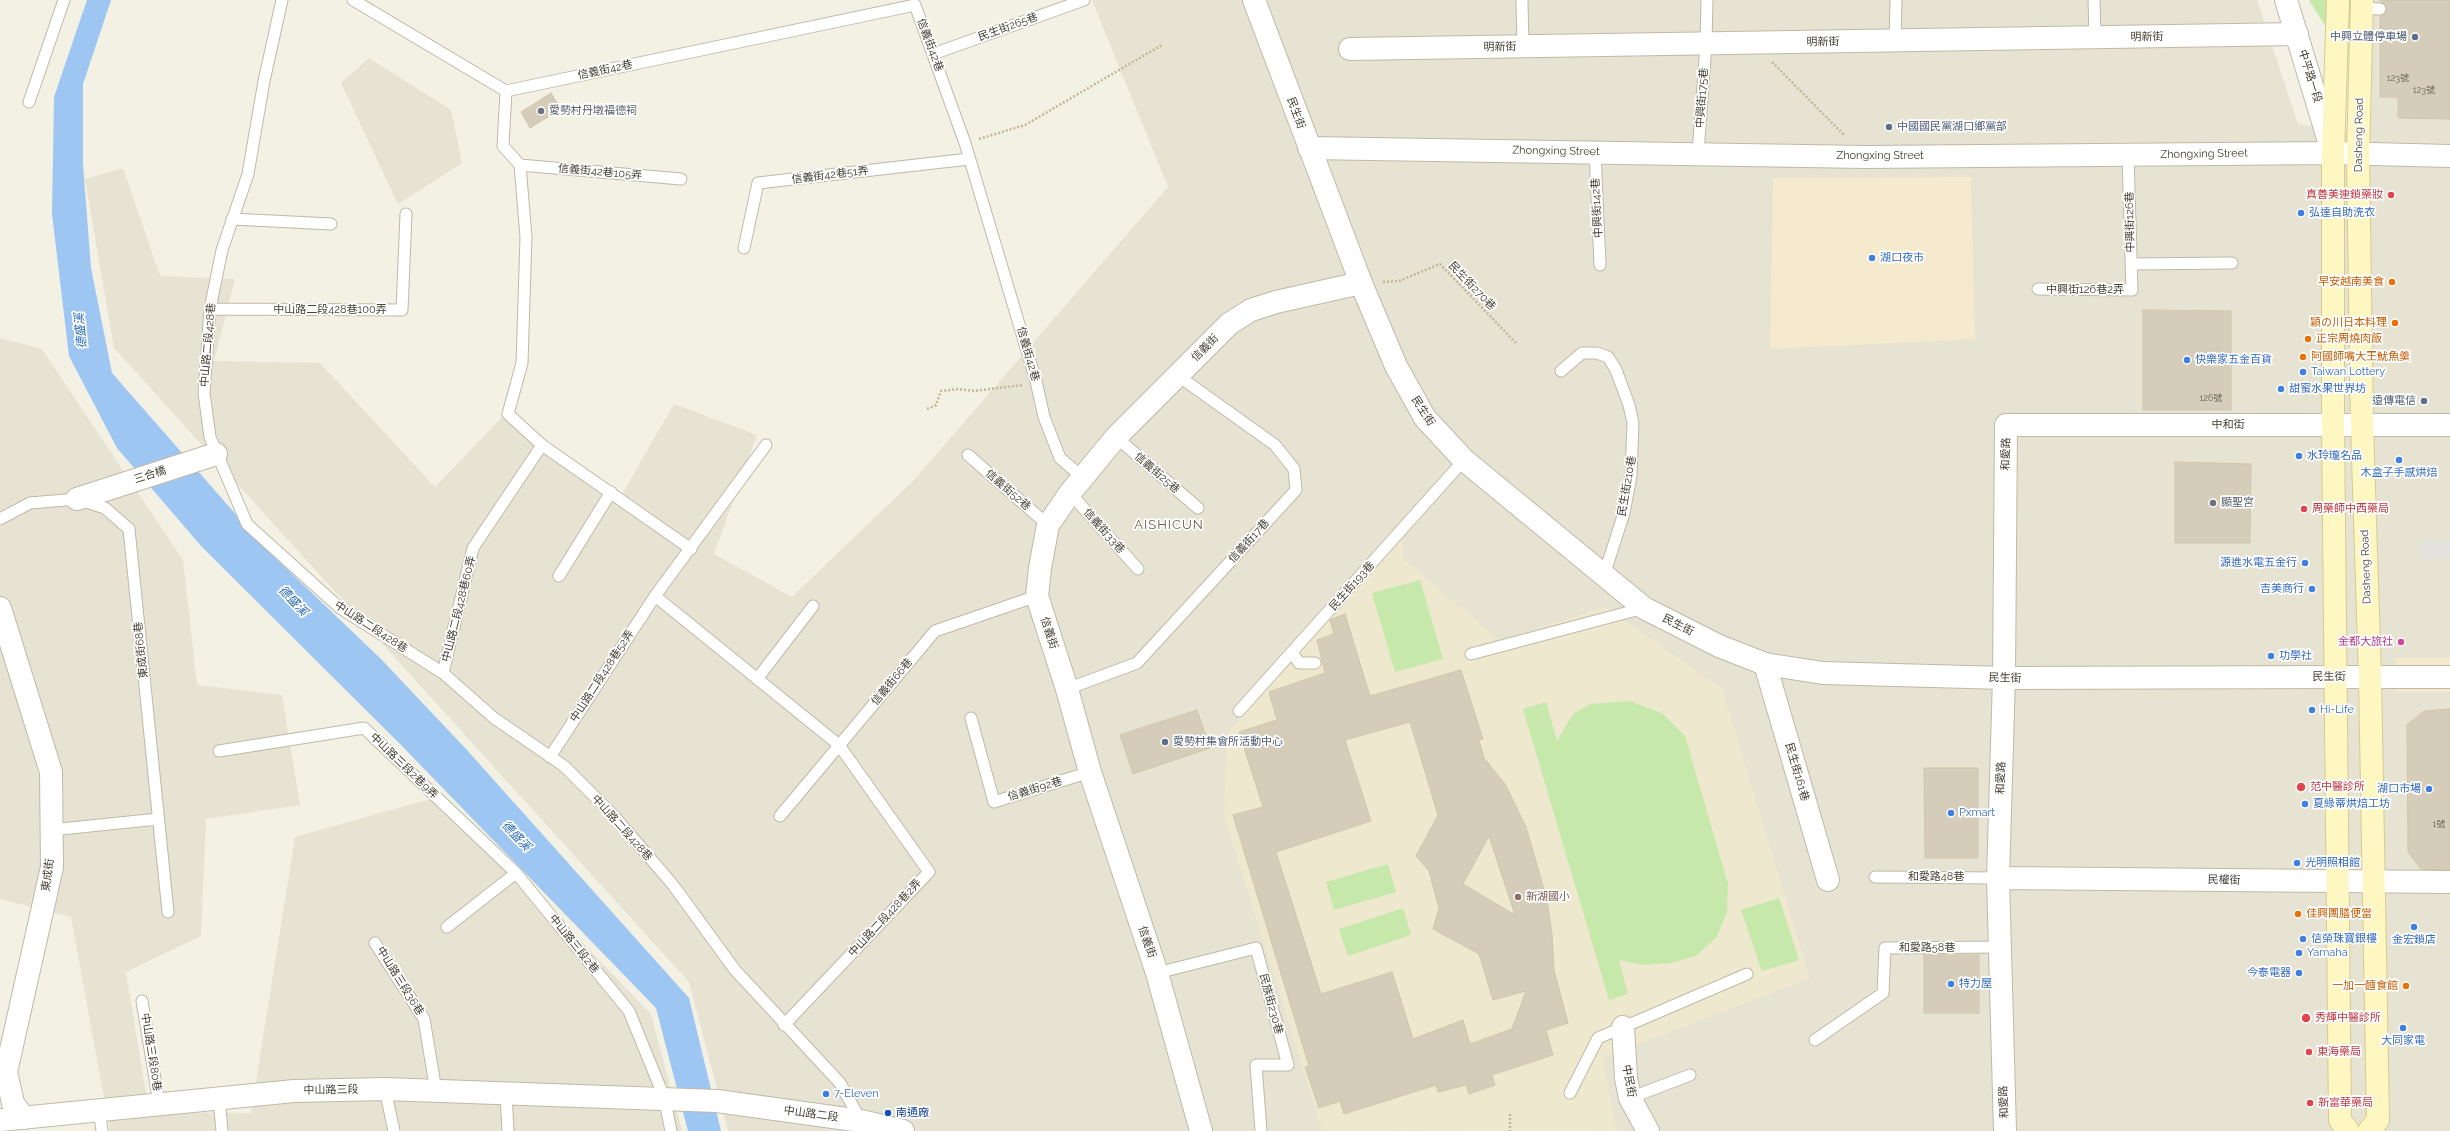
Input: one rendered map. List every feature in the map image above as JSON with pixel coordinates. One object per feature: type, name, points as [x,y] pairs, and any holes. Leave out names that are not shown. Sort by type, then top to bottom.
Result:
[{"type":"main road","points":[[2338,0],[2333,153],[2333,425],[2337,678],[2340,1120],[2348,1131]]},
{"type":"main road","name":"Dasheng Road","points":[[2368,5],[2358,155],[2362,425],[2370,677],[2378,1120],[2369,1131]]},
{"type":"street","name":"民生街","points":[[1254,0],[1361,283],[1396,366],[1425,418],[1464,460],[1644,608],[1719,646],[1765,664],[1823,673],[2004,678],[2450,677]]},
{"type":"street","name":"中平路一段","points":[[2286,0],[2333,153]]},
{"type":"street","name":"明新街","points":[[1350,49],[2297,34]]},
{"type":"street","name":"Zhongxing Street","points":[[1309,148],[1698,153],[1866,157],[2333,153],[2358,155],[2450,156]]},
{"type":"street","name":"信義街","points":[[1201,1131],[1157,973],[1090,772],[1067,689],[1037,596],[1040,568],[1048,525],[1076,485],[1116,437],[1229,324],[1251,310],[1276,302],[1361,283]]},
{"type":"street","name":"中和街","points":[[2006,425],[2450,425]]},
{"type":"street","name":"和愛路","points":[[2004,1131],[1998,878],[2004,678],[2006,425]]},
{"type":"street","name":"三合橋","points":[[77,499],[207,457]]},
{"type":"street","name":"東成街","points":[[0,608],[50,772],[52,867],[6,1072],[13,1103],[23,1124]]},
{"type":"street","name":"民生街161巷","points":[[1765,664],[1828,880]]},
{"type":"street","name":"民權街","points":[[1998,878],[2450,882]]},
{"type":"street","name":"中民街","points":[[1623,1027],[1626,1070],[1630,1098],[1648,1131]]},
{"type":"street","name":"中山路三段","points":[[0,1120],[23,1124],[57,1122],[99,1109],[294,1091],[385,1089],[506,1094],[664,1097]]},
{"type":"street","name":"中山路二段","points":[[664,1097],[717,1101],[861,1121],[904,1131]]},
{"type":"lane","points":[[29,102],[64,0]]},
{"type":"lane","name":"中山路二段428巷","points":[[282,0],[264,81],[248,174],[222,250],[210,309],[204,393],[210,437],[207,457],[247,524],[340,608],[443,673],[494,718],[564,766],[615,817],[673,885],[736,970],[784,1025],[840,1084],[861,1121]]},
{"type":"lane","points":[[353,0],[506,91],[503,146],[520,165],[526,237],[522,363],[508,414],[542,445],[691,549]]},
{"type":"lane","name":"民生街265巷","points":[[933,54],[1084,0]]},
{"type":"lane","points":[[1522,0],[1523,46]]},
{"type":"lane","name":"中興街175巷","points":[[1698,153],[1706,44],[1706,0]]},
{"type":"lane","points":[[1895,41],[1896,0]]},
{"type":"lane","points":[[2094,0],[2095,38]]},
{"type":"lane","name":"信義街42巷","points":[[506,91],[915,5],[965,143],[1036,381],[1044,417],[1060,458],[1076,485]]},
{"type":"lane","name":"中興街142巷","points":[[1595,152],[1600,265]]},
{"type":"lane","name":"中興街126巷","points":[[2128,154],[2132,290]]},
{"type":"lane","name":"信義街42巷51弄","points":[[744,248],[758,183],[969,159]]},
{"type":"lane","name":"信義街42巷105弄","points":[[520,165],[681,179]]},
{"type":"lane","name":"中山路二段428巷100弄","points":[[210,309],[402,310],[406,214]]},
{"type":"lane","points":[[232,219],[331,224]]},
{"type":"lane","points":[[2131,264],[2232,263]]},
{"type":"lane","name":"中興街126巷2弄","points":[[2038,289],[2132,290]]},
{"type":"lane","name":"民生街210巷","points":[[1561,372],[1582,353],[1597,352],[1608,358],[1616,370],[1629,405],[1633,423],[1631,476],[1624,513],[1604,575]]},
{"type":"lane","name":"信義街17巷","points":[[1067,689],[1137,663],[1296,490],[1294,469],[1275,445],[1177,375]]},
{"type":"lane","name":"信義街25巷","points":[[1116,437],[1198,508]]},
{"type":"lane","name":"中山路二段428巷60弄","points":[[443,673],[473,548],[542,445]]},
{"type":"lane","name":"中山路二段428巷52弄","points":[[550,757],[655,596],[766,445]]},
{"type":"lane","name":"信義街52巷","points":[[968,455],[1048,525]]},
{"type":"lane","name":"民生街193巷","points":[[1239,711],[1464,460]]},
{"type":"lane","name":"信義街33巷","points":[[1076,485],[1138,569]]},
{"type":"lane","points":[[559,576],[611,492]]},
{"type":"lane","name":"東成街68巷","points":[[0,519],[30,503],[77,499],[105,508],[128,529],[168,912]]},
{"type":"lane","points":[[655,596],[839,745]]},
{"type":"lane","name":"信義街66巷","points":[[780,816],[934,631],[1037,596]]},
{"type":"lane","points":[[757,679],[813,606]]},
{"type":"lane","points":[[1471,654],[1644,608]]},
{"type":"lane","points":[[1292,652],[1299,663],[1315,663]]},
{"type":"lane","name":"信義街92巷","points":[[971,718],[994,802],[1090,772]]},
{"type":"lane","name":"中山路三段2巷9弄","points":[[219,751],[364,728],[516,873]]},
{"type":"lane","name":"中山路二段428巷2弄","points":[[784,1025],[929,872],[839,745]]},
{"type":"lane","points":[[51,830],[158,818]]},
{"type":"lane","points":[[447,926],[516,873]]},
{"type":"lane","name":"中山路三段2巷","points":[[516,873],[629,1011],[664,1097],[671,1131]]},
{"type":"lane","name":"和愛路48巷","points":[[1875,877],[1998,878]]},
{"type":"lane","name":"中山路三段36巷","points":[[375,942],[424,1019],[436,1091]]},
{"type":"lane","name":"和愛路58巷","points":[[1815,1040],[1883,993],[1885,948],[2000,947]]},
{"type":"lane","name":"民族街230巷","points":[[1157,973],[1256,948],[1288,1065],[1256,1065],[1261,1131]]},
{"type":"lane","points":[[1570,1093],[1598,1038],[1747,974]]},
{"type":"lane","name":"中山路三段80巷","points":[[142,1001],[159,1103]]},
{"type":"lane","points":[[1630,1098],[1690,1075]]},
{"type":"lane","points":[[385,1089],[394,1131]]},
{"type":"lane","points":[[506,1094],[508,1131]]},
{"type":"lane","points":[[219,1098],[222,1131]]},
{"type":"lane","points":[[99,1109],[102,1131]]},
{"type":"path","points":[[1753,43],[1866,157]]},
{"type":"path","points":[[965,143],[1025,125],[1162,45]]},
{"type":"path","name":"民生街270巷","points":[[1361,283],[1399,281],[1440,264],[1516,343]]},
{"type":"path","points":[[927,409],[936,405],[941,391],[959,389],[974,392],[1008,388],[1036,381]]},
{"type":"path","points":[[1510,1114],[1510,1131]]},
{"type":"shaded area","points":[[1092,0],[2257,0],[2298,124],[2364,135],[2370,0],[2450,0],[2450,1131],[728,1131],[689,982],[114,348],[85,179],[123,168],[160,276],[235,279],[214,361],[320,363],[435,487],[509,410],[618,501],[674,404],[757,435],[714,554],[792,597],[914,480],[1168,187]]},
{"type":"shaded area","points":[[369,58],[451,110],[462,163],[398,204],[341,83]]},
{"type":"shaded area","name":"湖口夜市","points":[[1971,177],[1975,339],[1770,349],[1773,178]]},
{"type":"shaded area","points":[[0,338],[42,349],[183,560],[197,685],[282,695],[300,805],[206,819],[201,936],[126,972],[149,1112],[251,1113],[295,837],[441,796],[651,1014],[682,1131],[110,1131],[71,917],[0,899]]},
{"type":"shaded area","name":"新湖國小","points":[[1403,538],[1403,559],[1499,640],[1606,607],[1722,689],[1810,978],[1602,1058],[1617,1131],[1322,1130],[1224,816],[1227,733]]},
{"type":"shaded area","points":[[2450,541],[2450,559],[2420,559],[2420,542]]},
{"type":"shaded area","points":[[2396,658],[2450,658],[2450,692],[2397,692]]},
{"type":"green space","points":[[2309,0],[2328,0],[2329,32]]},
{"type":"green space","points":[[1420,580],[1443,659],[1395,672],[1372,593]]},
{"type":"green space","points":[[1629,701],[1662,713],[1685,736],[1728,884],[1727,912],[1716,938],[1696,956],[1671,963],[1642,965],[1619,960],[1628,994],[1609,1000],[1523,709],[1546,702],[1557,741],[1573,714],[1591,704]]},
{"type":"green space","points":[[1388,864],[1396,892],[1334,910],[1326,882]]},
{"type":"green space","points":[[1779,898],[1799,960],[1762,971],[1741,910]]},
{"type":"green space","points":[[1403,908],[1411,935],[1348,956],[1339,929]]},
{"type":"water","name":"德盛溪","points":[[87,0],[111,0],[83,84],[83,165],[91,268],[112,373],[267,550],[381,659],[466,749],[689,998],[721,1131],[688,1131],[656,1008],[403,747],[201,546],[117,448],[69,356],[52,214],[54,97]]},
{"type":"building","name":"中興立體停車場","points":[[2380,0],[2450,0],[2450,119],[2398,118],[2398,97],[2380,97],[2380,16],[2386,13],[2387,9]]},
{"type":"building","name":"愛勢村丹墩福德祠","points":[[551,93],[561,109],[530,128],[521,112]]},
{"type":"building","name":"快樂家五金百貨","points":[[2143,310],[2231,311],[2231,410],[2143,410]]},
{"type":"building","name":"顯聖宮","points":[[2175,462],[2251,464],[2250,543],[2175,543]]},
{"type":"building","points":[[1345,614],[1370,696],[1461,670],[1483,739],[1479,740],[1484,758],[1505,784],[1526,827],[1547,900],[1552,934],[1554,970],[1568,1023],[1546,1030],[1553,1055],[1492,1075],[1495,1085],[1469,1094],[1466,1085],[1438,1092],[1436,1085],[1344,1114],[1340,1101],[1319,1108],[1305,1067],[1309,1066],[1233,815],[1263,807],[1239,732],[1277,720],[1269,692],[1325,673],[1317,640],[1334,634],[1330,620]],"holes":[[[1410,722],[1438,815],[1416,856],[1429,871],[1439,908],[1433,929],[1479,954],[1493,1000],[1526,991],[1512,1029],[1470,1044],[1463,1020],[1413,1039],[1392,972],[1321,994],[1276,852],[1371,821],[1345,740]],[[1489,836],[1515,915],[1463,884]]]},
{"type":"building","name":"湖口市場","points":[[2450,709],[2450,870],[2421,869],[2408,852],[2407,725],[2424,711]]},
{"type":"building","name":"愛勢村集會所活動中心","points":[[1197,710],[1210,748],[1133,774],[1120,735]]},
{"type":"building","name":"Pxmart","points":[[1924,768],[1978,768],[1978,858],[1925,858]]},
{"type":"building","name":"特力屋","points":[[1924,955],[1979,955],[1979,1013],[1924,1013]]},
{"type":"place","name":"中興立體停車場","points":[[2415,37]]},
{"type":"place","name":"愛勢村丹墩福德祠","points":[[541,111]]},
{"type":"place","name":"中國國民黨湖口鄉黨部","points":[[1889,127]]},
{"type":"place","name":"真善美連鎖藥妝","points":[[2391,195]]},
{"type":"place","name":"弘達自助洗衣","points":[[2301,213]]},
{"type":"place","name":"湖口夜市","points":[[1872,258]]},
{"type":"place","name":"早安越南美食","points":[[2392,282]]},
{"type":"place","name":"穎の川日本料理","points":[[2395,323]]},
{"type":"place","name":"正宗周燒肉飯","points":[[2308,339]]},
{"type":"place","name":"阿國師嘴大王魷魚羹","points":[[2303,357]]},
{"type":"place","name":"快樂家五金百貨","points":[[2187,360]]},
{"type":"place","name":"Taiwan Lottery","points":[[2303,372]]},
{"type":"place","name":"甜蜜水果世界坊","points":[[2281,389]]},
{"type":"place","name":"遠傳電信","points":[[2424,401]]},
{"type":"place","name":"水玲瓏名品","points":[[2299,456]]},
{"type":"place","name":"木盒子手感烘焙","points":[[2399,460]]},
{"type":"place","name":"顯聖宮","points":[[2213,503]]},
{"type":"place","name":"周藥師中西藥局","points":[[2304,509]]},
{"type":"place","name":"源進水電五金行","points":[[2305,563]]},
{"type":"place","name":"吉美商行","points":[[2312,589]]},
{"type":"place","name":"金都大旅社","points":[[2401,642]]},
{"type":"place","name":"功學社","points":[[2271,656]]},
{"type":"place","name":"Hi-Life","points":[[2312,710]]},
{"type":"place","name":"愛勢村集會所活動中心","points":[[1165,742]]},
{"type":"place","name":"范中醫診所","points":[[2301,787]]},
{"type":"place","name":"湖口市場","points":[[2429,789]]},
{"type":"place","name":"夏綠蒂烘焙工坊","points":[[2305,804]]},
{"type":"place","name":"Pxmart","points":[[1951,813]]},
{"type":"place","name":"光明照相館","points":[[2297,863]]},
{"type":"place","name":"新湖國小","points":[[1518,897]]},
{"type":"place","name":"佳興團膳便當","points":[[2298,914]]},
{"type":"place","name":"金宏鎖店","points":[[2414,927]]},
{"type":"place","name":"信榮珠寶銀樓","points":[[2303,939]]},
{"type":"place","name":"Yamaha","points":[[2299,953]]},
{"type":"place","name":"今泰電器","points":[[2299,973]]},
{"type":"place","name":"特力屋","points":[[1951,984]]},
{"type":"place","name":"一加一麵食館","points":[[2406,986]]},
{"type":"place","name":"秀輝中醫診所","points":[[2306,1018]]},
{"type":"place","name":"大同家電","points":[[2403,1028]]},
{"type":"place","name":"東海藥局","points":[[2309,1052]]},
{"type":"place","name":"7-Eleven","points":[[826,1094]]},
{"type":"place","name":"新富華藥局","points":[[2310,1103]]},
{"type":"place","name":"南通廠","points":[[888,1113]]},
{"type":"district","name":"AISHICUN","points":[[1169,525]]}]
